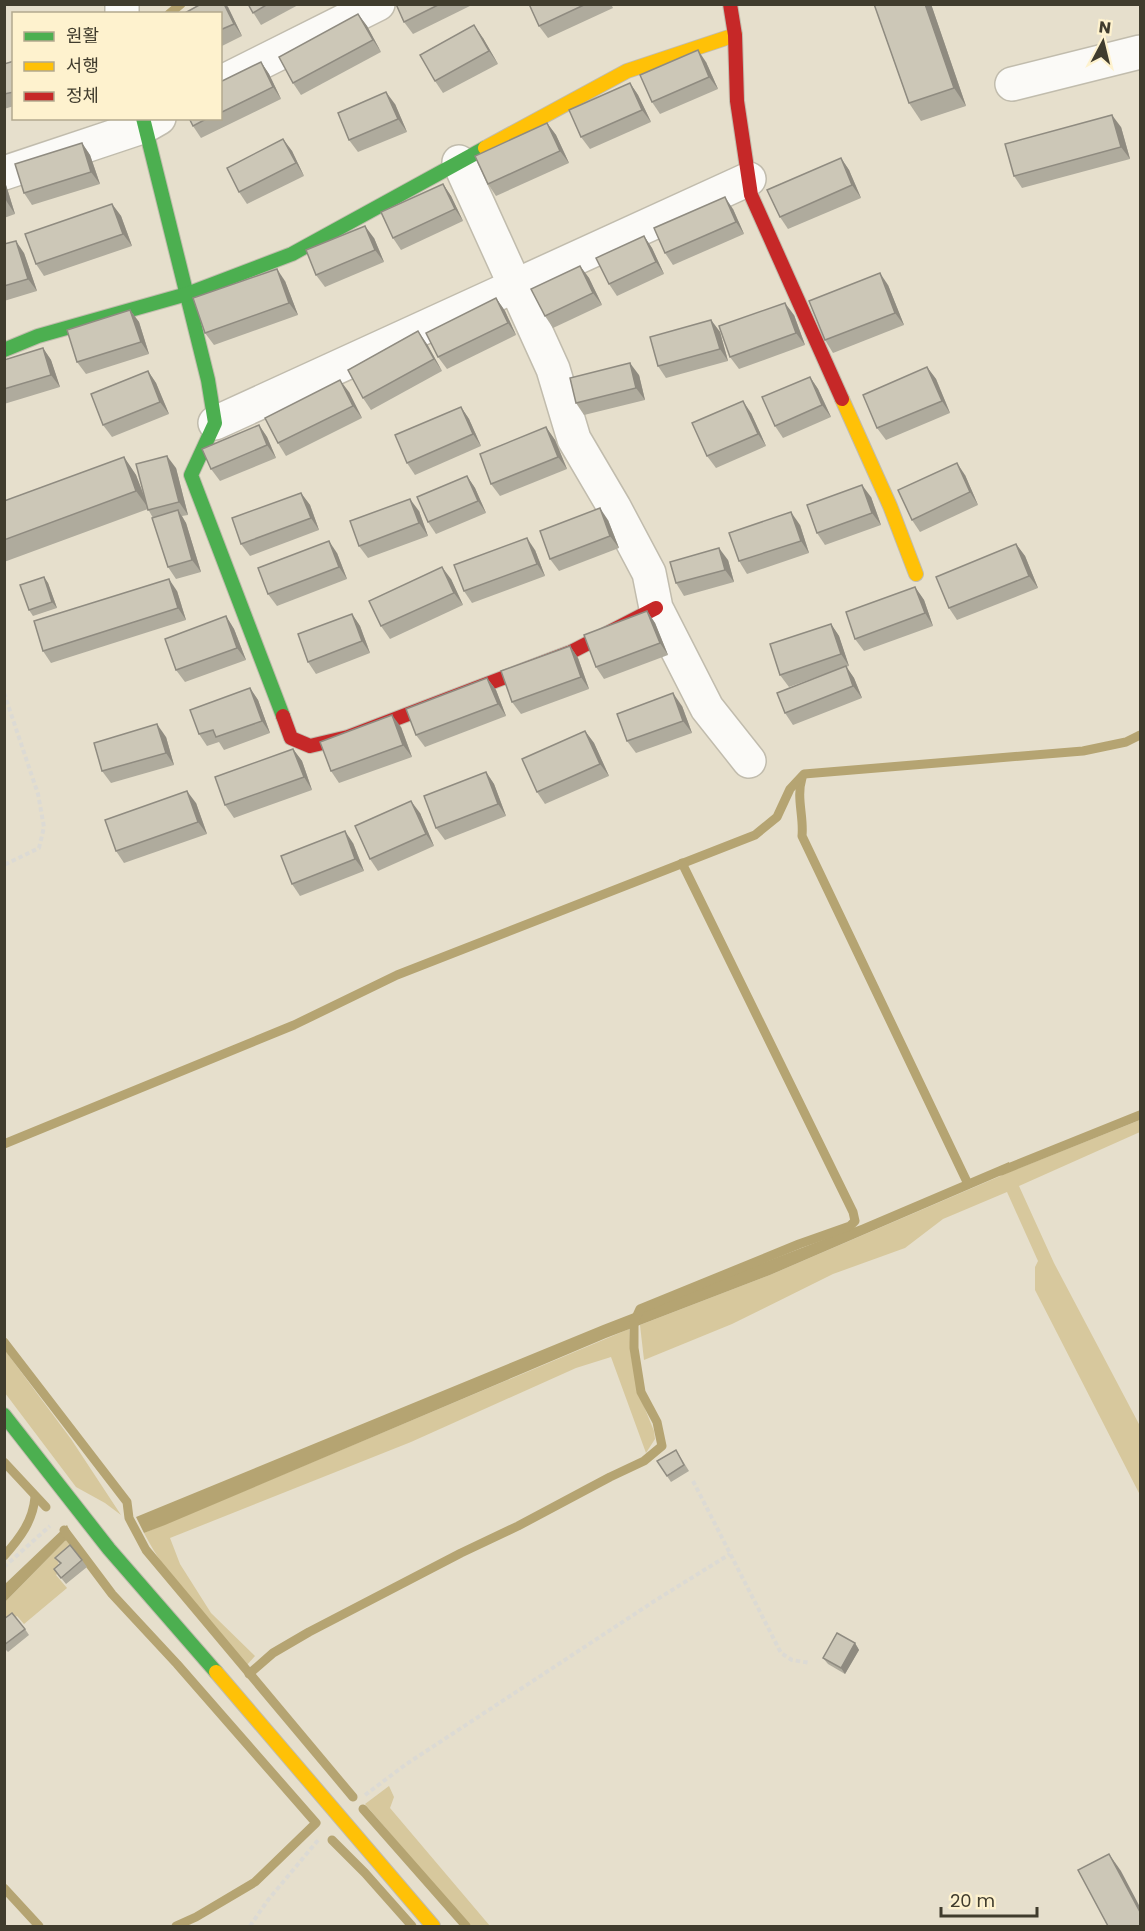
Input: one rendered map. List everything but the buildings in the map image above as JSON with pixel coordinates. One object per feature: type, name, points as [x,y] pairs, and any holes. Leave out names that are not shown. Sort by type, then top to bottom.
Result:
[{"type":"street","points":[[222,82],[378,4]]},
{"type":"street","points":[[730,4],[735,35],[737,101],[751,195],[890,506],[916,574]]},
{"type":"street","points":[[4,350],[38,336],[187,294],[292,254],[627,71],[735,35]]},
{"type":"street","points":[[1012,84],[1140,52]]},
{"type":"street","points":[[4,173],[149,121],[208,380],[214,423],[191,475],[291,738],[309,746],[348,737],[571,652],[656,608]]},
{"type":"street","points":[[459,162],[553,369],[574,439],[649,573],[656,608],[706,708],[749,761]]},
{"type":"street","points":[[214,423],[749,178]]},
{"type":"street","points":[[4,1415],[110,1550],[433,1926]]},
{"type":"path","points":[[4,693],[38,794],[44,827],[39,848],[4,865]]},
{"type":"path","points":[[693,1481],[781,1653],[792,1660],[810,1664]]},
{"type":"path","points":[[4,1568],[77,1507]]},
{"type":"path","points":[[250,1926],[308,1851],[340,1817],[405,1765],[646,1606],[730,1554]]},
{"type":"shaded area","points":[[1140,1120],[1140,1132],[1019,1186],[1054,1263],[1140,1426],[1140,1495],[1035,1290],[1035,1267],[1038,1261],[1007,1192],[943,1219],[905,1248],[833,1274],[732,1324],[644,1360],[640,1325],[770,1275],[1012,1171]]},
{"type":"shaded area","points":[[1009,1162],[1011,1171],[770,1275],[606,1338],[165,1525],[144,1533],[136,1517],[603,1325],[861,1225]]},
{"type":"shaded area","points":[[629,1329],[631,1356],[639,1394],[654,1431],[655,1439],[646,1453],[611,1357],[576,1368],[411,1442],[170,1538],[180,1564],[211,1613],[255,1656],[247,1665],[178,1585],[144,1533]]},
{"type":"shaded area","points":[[4,1349],[71,1439],[121,1515],[76,1487],[5,1393]]},
{"type":"shaded area","points":[[67,1525],[73,1538],[65,1541],[5,1602],[5,1584]]},
{"type":"shaded area","points":[[65,1541],[73,1550],[58,1563],[63,1569],[56,1575],[67,1588],[24,1624],[17,1616],[5,1626],[5,1602]]},
{"type":"shaded area","points":[[389,1786],[394,1797],[390,1808],[490,1926],[469,1926],[365,1804]]},
{"type":"waterway","points":[[171,12],[181,4]]},
{"type":"waterway","points":[[4,1144],[294,1025],[397,975],[755,835],[777,817],[790,789],[804,774],[1083,751],[1126,742],[1140,735]]},
{"type":"waterway","points":[[802,778],[800,785],[802,836],[968,1184]]},
{"type":"waterway","points":[[249,1674],[273,1653],[309,1632],[644,1461],[662,1446],[657,1422],[641,1392],[634,1348],[634,1322],[640,1309],[799,1244],[850,1226],[855,1221],[853,1212],[682,863]]},
{"type":"waterway","points":[[1001,1171],[1140,1115]]},
{"type":"waterway","points":[[4,1342],[127,1502],[129,1518],[146,1550],[353,1797]]},
{"type":"waterway","points":[[4,1462],[46,1507]]},
{"type":"waterway","points":[[4,1556],[25,1529],[32,1514],[35,1497]]},
{"type":"waterway","points":[[64,1530],[112,1594],[177,1664],[316,1823],[255,1882],[196,1917],[176,1926]]},
{"type":"waterway","points":[[363,1809],[466,1926]]},
{"type":"waterway","points":[[332,1840],[412,1926]]},
{"type":"waterway","points":[[4,1888],[39,1926]]},
{"type":"traffic: fast","points":[[143,120],[208,380],[215,423],[191,475],[283,716]]},
{"type":"traffic: fast","points":[[4,350],[38,336],[187,294],[292,254],[485,148]]},
{"type":"traffic: fast","points":[[4,1415],[109,1549],[216,1672]]},
{"type":"traffic: slow","points":[[485,148],[627,71],[735,35]]},
{"type":"traffic: slow","points":[[842,399],[890,506],[916,574]]},
{"type":"traffic: slow","points":[[216,1672],[433,1926]]},
{"type":"traffic: jam","points":[[730,4],[735,35],[737,101],[751,195],[842,399]]},
{"type":"traffic: jam","points":[[283,716],[291,738],[310,746],[348,737],[571,652],[656,608]]}]
